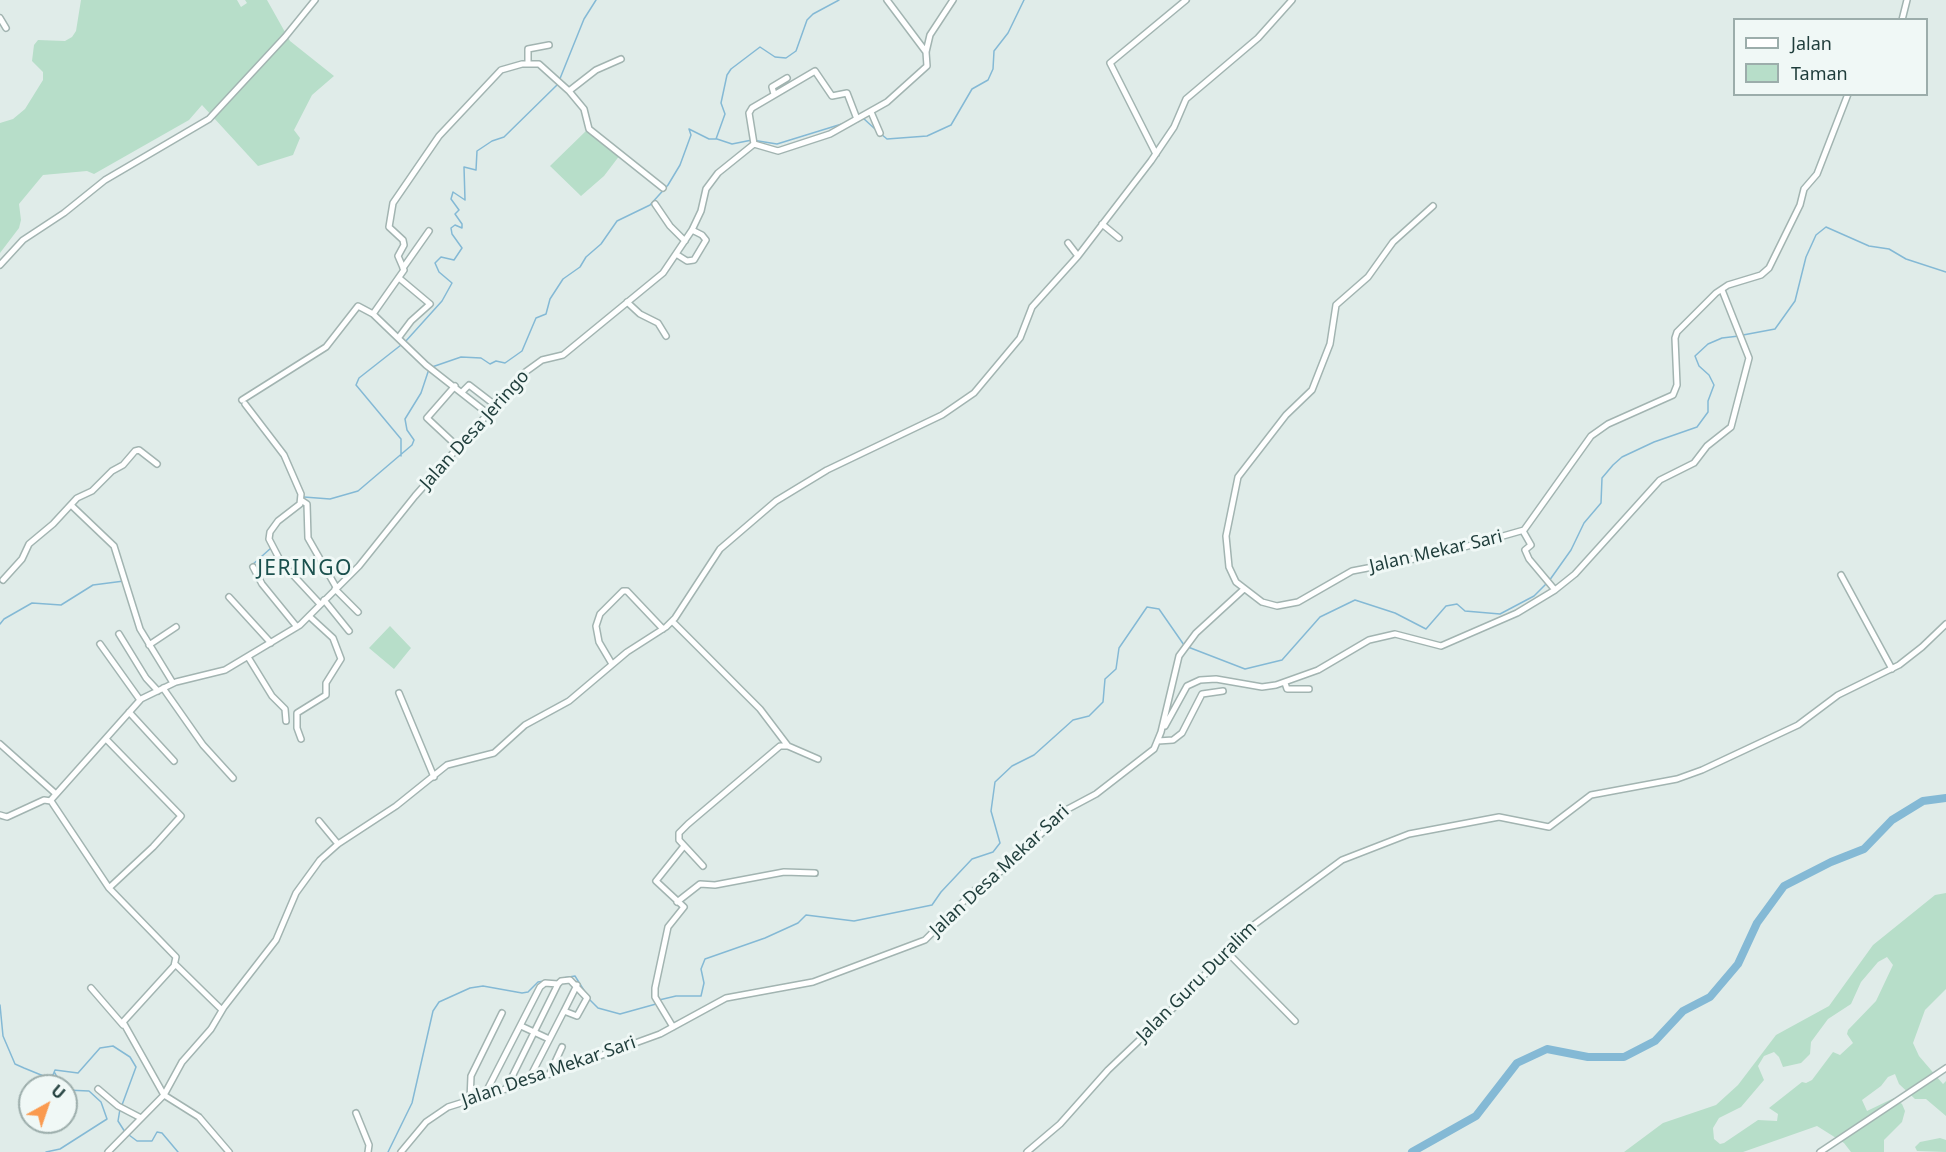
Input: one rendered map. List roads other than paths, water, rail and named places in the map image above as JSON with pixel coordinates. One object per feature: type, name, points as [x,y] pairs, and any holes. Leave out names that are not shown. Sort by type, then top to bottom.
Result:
[{"type":"street","points":[[0,265],[23,240],[64,213],[105,180],[209,119],[285,38],[315,0]]},
{"type":"street","points":[[887,0],[926,52]]},
{"type":"street","points":[[857,117],[847,93],[832,96],[815,71],[750,110],[754,139],[778,151],[830,134],[896,95],[927,66],[926,52],[932,32],[953,0]]},
{"type":"street","points":[[1156,154],[1110,63],[1186,0]]},
{"type":"street","points":[[108,1152],[162,1096],[182,1062],[211,1029],[222,1010],[276,940],[304,880],[338,844],[380,818],[447,765],[494,753],[525,725],[572,699],[612,664],[663,629],[672,621],[720,549],[765,510],[816,476],[942,415],[974,393],[1020,338],[1032,307],[1078,256],[1156,154],[1174,127],[1189,96],[1258,38],[1292,0]]},
{"type":"street","points":[[1902,18],[1907,0]]},
{"type":"street","points":[[0,18],[6,28]]},
{"type":"street","points":[[528,63],[528,49],[549,45]]},
{"type":"street","points":[[569,91],[596,70],[621,59]]},
{"type":"street","points":[[403,268],[398,256],[404,240],[389,227],[393,203],[439,136],[492,79],[511,66],[539,64],[569,91],[584,110],[589,129],[663,188]]},
{"type":"street","points":[[774,94],[772,87],[787,78]]},
{"type":"street","name":"Jalan Mekar Sari","points":[[1433,207],[1393,242],[1368,277],[1336,305],[1330,344],[1312,390],[1286,415],[1238,477],[1226,547],[1231,575],[1244,589],[1262,602],[1284,606],[1310,596],[1352,571],[1440,554],[1523,531],[1591,436],[1602,427],[1673,394],[1677,385],[1677,332],[1722,290],[1761,274],[1769,268],[1800,205],[1804,188],[1817,174],[1847,96]]},
{"type":"street","points":[[868,113],[880,133]]},
{"type":"street","name":"Jalan Desa Jeringo","points":[[50,801],[140,700],[173,683],[220,672],[297,627],[309,616],[359,566],[487,413],[529,368],[542,360],[563,355],[658,278],[692,230],[710,183],[754,139]]},
{"type":"street","points":[[655,204],[670,226],[685,241]]},
{"type":"street","points":[[1102,224],[1119,238]]},
{"type":"street","points":[[676,254],[690,262],[694,260],[706,240],[692,230]]},
{"type":"street","points":[[373,314],[399,279],[403,268],[429,231]]},
{"type":"street","points":[[1068,243],[1078,256]]},
{"type":"street","points":[[399,279],[430,304],[411,321],[399,337]]},
{"type":"street","points":[[1161,732],[1192,682],[1216,679],[1262,687],[1285,683],[1318,670],[1369,640],[1385,635],[1401,634],[1429,644],[1444,645],[1517,613],[1555,591],[1575,574],[1660,480],[1694,463],[1707,446],[1731,427],[1748,365],[1743,338],[1722,290]]},
{"type":"street","points":[[627,302],[640,314],[658,323],[666,336]]},
{"type":"street","points":[[358,612],[336,588],[308,538],[307,504],[302,500],[287,460],[243,402],[326,347],[358,306],[373,314],[426,365],[487,413]]},
{"type":"street","points":[[462,392],[469,385],[495,405]]},
{"type":"street","points":[[455,386],[427,418],[458,447]]},
{"type":"street","points":[[3,580],[22,559],[29,543],[46,531],[77,498],[92,492],[137,450],[157,464]]},
{"type":"street","points":[[302,500],[275,525],[268,538],[281,562],[349,632]]},
{"type":"street","points":[[71,505],[114,546],[127,579],[138,622],[149,645],[173,683]]},
{"type":"street","points":[[1523,531],[1531,545],[1525,550],[1528,559],[1555,591]]},
{"type":"street","points":[[253,567],[262,584],[297,627]]},
{"type":"street","points":[[1841,574],[1892,669]]},
{"type":"street","name":"Jalan Desa Mekar Sari","points":[[401,1152],[437,1113],[528,1082],[673,1027],[726,998],[813,982],[925,940],[977,888],[1003,870],[1066,810],[1100,791],[1152,750],[1161,732],[1174,669],[1182,651],[1244,589]]},
{"type":"street","points":[[612,664],[599,642],[596,626],[600,614],[623,591],[627,591],[663,629]]},
{"type":"street","points":[[229,597],[271,643]]},
{"type":"street","points":[[301,739],[296,714],[326,695],[326,683],[341,659],[333,638],[309,616]]},
{"type":"street","points":[[672,621],[760,709],[788,746],[818,759]]},
{"type":"street","name":"Jalan Guru Duralim","points":[[1027,1152],[1060,1124],[1108,1070],[1190,992],[1244,931],[1294,893],[1352,854],[1409,834],[1499,817],[1549,827],[1591,795],[1677,779],[1716,765],[1798,725],[1838,695],[1892,669],[1914,654],[1946,624]]},
{"type":"street","points":[[149,645],[176,627]]},
{"type":"street","points":[[119,634],[146,678],[160,690],[203,746],[233,778]]},
{"type":"street","points":[[100,644],[140,700]]},
{"type":"street","points":[[248,657],[272,696],[285,709],[286,721]]},
{"type":"street","points":[[1285,683],[1287,689],[1309,689]]},
{"type":"street","points":[[1158,741],[1173,740],[1182,733],[1202,694],[1223,691]]},
{"type":"street","points":[[399,693],[434,777]]},
{"type":"street","points":[[129,712],[174,761]]},
{"type":"street","points":[[106,739],[146,777],[166,803],[181,816],[153,847],[109,888]]},
{"type":"street","points":[[0,744],[56,794]]},
{"type":"street","points":[[703,866],[678,837],[684,828],[776,748],[788,746]]},
{"type":"street","points":[[0,815],[9,817],[43,801],[50,801],[109,888],[174,954],[175,964],[222,1010]]},
{"type":"street","points":[[319,821],[338,844]]},
{"type":"street","points":[[673,1027],[655,997],[667,931],[672,921],[684,909],[682,904],[677,902],[656,880],[684,846]]},
{"type":"street","points":[[677,902],[700,884],[716,885],[784,872],[815,873]]},
{"type":"street","points":[[1225,950],[1295,1021]]},
{"type":"street","points":[[123,1025],[125,1017],[175,964]]},
{"type":"street","points":[[484,1096],[542,984],[558,984],[567,980],[577,985],[587,998],[579,1015],[564,1011]]},
{"type":"street","points":[[506,1089],[558,984]]},
{"type":"street","points":[[528,1082],[577,985]]},
{"type":"street","points":[[91,988],[123,1025],[162,1096],[199,1117],[229,1152]]},
{"type":"street","points":[[470,1100],[471,1076],[502,1013]]},
{"type":"street","points":[[521,1026],[549,1039]]},
{"type":"street","points":[[550,1073],[562,1047]]},
{"type":"street","points":[[1823,1151],[1946,1068]]},
{"type":"street","points":[[98,1089],[118,1106],[141,1118]]},
{"type":"street","points":[[356,1113],[369,1145],[368,1152]]},
{"type":"waterway","points":[[559,81],[584,19],[596,0]]},
{"type":"waterway","points":[[432,367],[461,357],[481,358],[490,364],[496,361],[505,363],[522,351],[536,318],[546,314],[550,299],[563,279],[580,267],[586,257],[601,244],[617,221],[650,205],[668,185],[680,165],[691,135],[689,129],[709,139],[716,139],[725,114],[721,103],[727,75],[731,69],[760,47],[775,57],[786,58],[796,51],[807,20],[813,14],[839,0]]},
{"type":"waterway","points":[[881,134],[887,139],[927,136],[951,125],[972,89],[988,80],[993,69],[994,51],[1008,33],[1024,0]]},
{"type":"waterway","points":[[405,342],[442,301],[452,283],[439,272],[435,263],[441,257],[454,260],[462,248],[452,234],[451,228],[455,225],[462,228],[462,224],[455,214],[459,210],[451,199],[453,192],[465,200],[464,167],[476,170],[477,151],[492,141],[504,137],[557,85]]},
{"type":"waterway","points":[[863,118],[875,129]]},
{"type":"waterway","points":[[717,139],[732,144],[752,140],[777,144],[845,123]]},
{"type":"waterway","points":[[1743,335],[1775,329],[1795,301],[1806,257],[1816,235],[1826,227],[1869,246],[1889,249],[1906,259],[1946,272]]},
{"type":"waterway","points":[[1549,581],[1571,550],[1584,523],[1601,503],[1602,478],[1613,465],[1622,457],[1654,442],[1697,427],[1708,412],[1708,401],[1714,385],[1709,375],[1699,366],[1695,356],[1708,344],[1722,338],[1739,336]]},
{"type":"waterway","points":[[401,345],[359,378],[356,385],[401,439],[401,456]]},
{"type":"waterway","points":[[304,497],[330,499],[358,491],[412,445],[414,440],[407,430],[405,419],[421,393],[429,369]]},
{"type":"waterway","points":[[252,565],[271,548]]},
{"type":"waterway","points":[[0,624],[4,619],[32,603],[61,605],[93,585],[124,581]]},
{"type":"waterway","points":[[1188,647],[1245,669],[1282,660],[1320,617],[1355,600],[1395,613],[1426,629],[1446,606],[1457,604],[1465,611],[1500,614],[1534,596],[1546,584]]},
{"type":"waterway","points":[[659,1000],[676,996],[701,996],[704,983],[701,969],[705,959],[765,938],[798,923],[806,915],[854,921],[932,905],[972,859],[993,852],[1000,843],[991,811],[995,782],[1012,766],[1034,755],[1073,720],[1089,716],[1103,702],[1105,679],[1116,669],[1119,648],[1147,607],[1159,609],[1184,645]]},
{"type":"waterway","points":[[1412,1152],[1476,1116],[1517,1063],[1547,1049],[1588,1057],[1624,1057],[1655,1041],[1683,1011],[1710,997],[1738,964],[1757,923],[1784,886],[1831,862],[1864,849],[1892,820],[1923,801],[1946,798]]},
{"type":"waterway","points":[[563,978],[575,976],[585,992]]},
{"type":"waterway","points":[[388,1152],[412,1103],[433,1011],[439,1002],[470,988],[483,986],[522,993],[528,992],[538,982],[544,981]]},
{"type":"waterway","points":[[549,981],[559,981]]},
{"type":"waterway","points":[[589,999],[598,1008],[620,1014],[656,1004]]},
{"type":"waterway","points":[[0,1005],[3,1036],[15,1064],[46,1077],[53,1075],[55,1070],[78,1073],[100,1048],[113,1046],[130,1057],[136,1067],[122,1105]]},
{"type":"waterway","points":[[46,1152],[60,1149],[107,1119],[101,1102],[89,1091],[78,1091]]},
{"type":"waterway","points":[[120,1109],[118,1121],[125,1132]]},
{"type":"waterway","points":[[129,1135],[137,1141],[152,1141],[157,1132],[162,1133],[178,1152]]},
{"type":"district","name":"JERINGO","points":[[305,569]]}]
